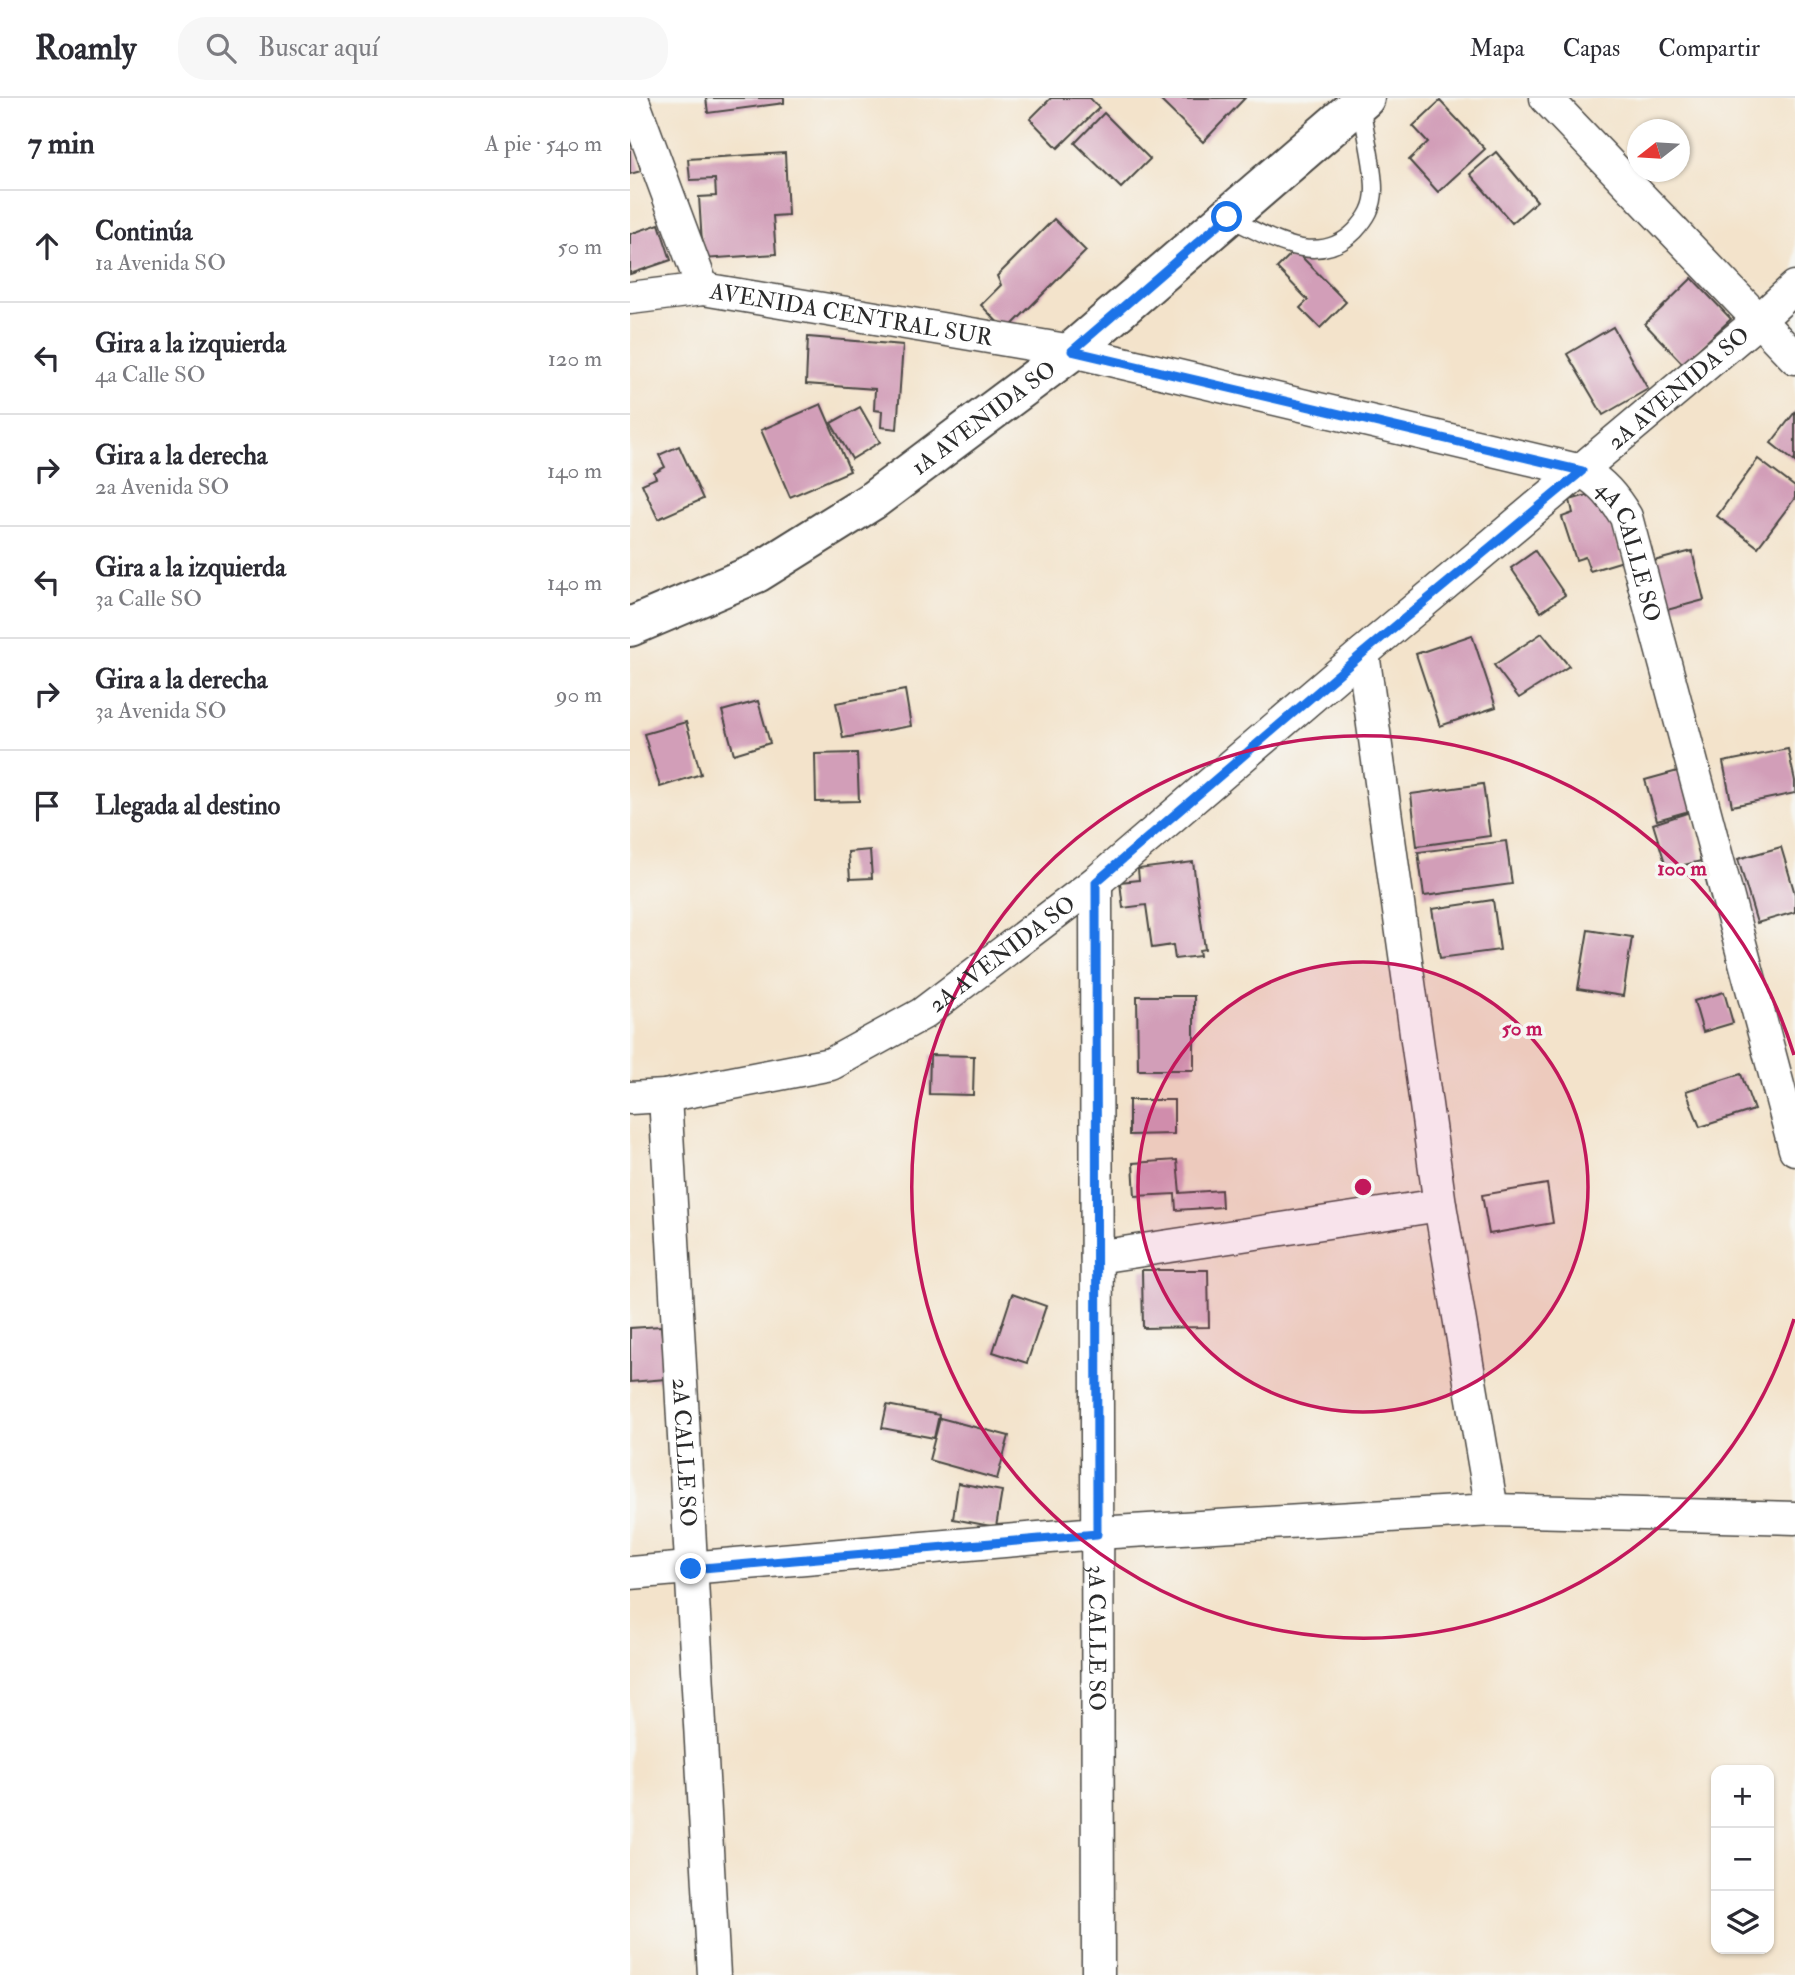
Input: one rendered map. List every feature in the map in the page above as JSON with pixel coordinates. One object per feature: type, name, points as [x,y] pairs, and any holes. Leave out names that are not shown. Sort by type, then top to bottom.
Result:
[{"type":"main road","name":"1A AVENIDA SO","points":[[630,627],[757,573],[872,501],[1072,351],[1363,100]]},
{"type":"street","points":[[632,98],[703,289]]},
{"type":"street","points":[[1546,98],[1795,358]]},
{"type":"street","name":"2A AVENIDA SO","points":[[630,1098],[665,1096],[831,1064],[922,1014],[1096,882],[1795,287]]},
{"type":"street","name":"AVENIDA CENTRAL SUR","points":[[630,298],[703,289],[1072,351]]},
{"type":"street","name":"4A CALLE SO","points":[[1072,351],[1582,471],[1599,481],[1626,517],[1795,1149]]},
{"type":"street","points":[[1363,653],[1440,1205],[1492,1510]]},
{"type":"street","name":"3A CALLE SO","points":[[1096,882],[1098,1975]]},
{"type":"street","name":"2A CALLE SO","points":[[665,1096],[714,1975]]},
{"type":"street","points":[[1097,1257],[1440,1205]]},
{"type":"street","points":[[630,1573],[1097,1534],[1492,1510],[1795,1518]]},
{"type":"lane","points":[[1227,217],[1284,244],[1306,250],[1327,248],[1349,237],[1369,217],[1374,189],[1363,100]]},
{"type":"building","points":[[706,98],[784,98],[784,103],[708,113]]},
{"type":"building","points":[[1051,98],[1090,98],[1099,108],[1058,148],[1030,119]]},
{"type":"building","points":[[1158,98],[1245,98],[1203,142]]},
{"type":"building","points":[[1440,101],[1485,149],[1438,192],[1409,160],[1428,142],[1413,126]]},
{"type":"building","points":[[1104,113],[1150,159],[1121,188],[1075,143]]},
{"type":"building","points":[[630,129],[641,171],[630,174]]},
{"type":"building","points":[[1496,152],[1537,201],[1512,223],[1470,174]]},
{"type":"building","points":[[785,153],[788,215],[773,216],[776,254],[703,259],[699,197],[716,196],[715,179],[690,180],[688,159]]},
{"type":"building","points":[[1054,219],[1086,251],[1006,331],[981,305],[1001,285],[997,276]]},
{"type":"building","points":[[659,224],[671,260],[630,274],[630,234]]},
{"type":"building","points":[[1295,250],[1346,302],[1320,328],[1300,308],[1308,300],[1277,268]]},
{"type":"building","points":[[1692,278],[1731,319],[1683,364],[1645,324]]},
{"type":"building","points":[[1613,327],[1648,389],[1603,415],[1567,354]]},
{"type":"building","points":[[808,337],[903,345],[897,429],[881,427],[882,411],[874,410],[875,389],[806,384]]},
{"type":"building","points":[[821,404],[850,471],[790,497],[761,430]]},
{"type":"building","points":[[860,407],[880,442],[852,459],[831,423]]},
{"type":"building","points":[[1795,412],[1795,462],[1771,443]]},
{"type":"building","points":[[679,446],[703,499],[658,519],[642,484],[656,478],[654,473],[665,467],[659,455]]},
{"type":"building","points":[[1758,459],[1795,487],[1795,498],[1758,547],[1717,516]]},
{"type":"building","points":[[1601,491],[1623,561],[1590,571],[1585,557],[1576,560],[1562,517],[1573,513],[1570,500]]},
{"type":"building","points":[[1535,551],[1565,595],[1541,612],[1511,568]]},
{"type":"building","points":[[1692,551],[1704,600],[1667,610],[1654,561]]},
{"type":"building","points":[[1542,633],[1569,666],[1519,698],[1494,665]]},
{"type":"building","points":[[1472,635],[1496,707],[1440,726],[1416,654]]},
{"type":"building","points":[[905,690],[911,726],[843,738],[836,703]]},
{"type":"building","points":[[758,701],[770,743],[734,754],[722,711]]},
{"type":"building","points":[[686,722],[701,774],[660,787],[644,734]]},
{"type":"building","points":[[1788,749],[1795,793],[1732,806],[1723,762]]},
{"type":"building","points":[[857,753],[859,801],[816,802],[815,754]]},
{"type":"building","points":[[1685,769],[1696,809],[1657,820],[1645,780]]},
{"type":"building","points":[[1483,784],[1490,836],[1417,846],[1411,794]]},
{"type":"building","points":[[1690,812],[1701,861],[1667,869],[1653,824]]},
{"type":"building","points":[[1506,841],[1512,884],[1424,896],[1418,852]]},
{"type":"building","points":[[1781,847],[1795,894],[1795,912],[1757,923],[1738,859]]},
{"type":"building","points":[[870,850],[872,878],[850,879],[848,852]]},
{"type":"building","points":[[1193,862],[1205,949],[1199,950],[1200,956],[1175,959],[1173,945],[1152,948],[1146,905],[1123,908],[1120,882],[1139,880],[1138,869]]},
{"type":"building","points":[[1493,900],[1500,950],[1440,958],[1432,909]]},
{"type":"building","points":[[1588,930],[1632,937],[1623,996],[1578,989]]},
{"type":"building","points":[[1724,992],[1733,1023],[1703,1032],[1694,1001]]},
{"type":"building","points":[[1137,996],[1194,996],[1194,1070],[1138,1070]]},
{"type":"building","points":[[930,1055],[974,1056],[973,1095],[929,1094]]},
{"type":"building","points":[[1741,1074],[1754,1110],[1700,1127],[1686,1091]]},
{"type":"building","points":[[1129,1100],[1174,1100],[1174,1134],[1129,1135]]},
{"type":"building","points":[[1177,1160],[1180,1193],[1221,1190],[1222,1207],[1176,1210],[1175,1194],[1135,1196],[1133,1163]]},
{"type":"building","points":[[1547,1184],[1553,1223],[1489,1234],[1482,1195]]},
{"type":"building","points":[[1142,1270],[1208,1270],[1209,1327],[1143,1328]]},
{"type":"building","points":[[1012,1294],[1046,1306],[1027,1363],[993,1352]]},
{"type":"building","points":[[661,1326],[666,1379],[630,1382],[630,1328]]},
{"type":"building","points":[[887,1405],[939,1415],[934,1438],[882,1428]]},
{"type":"building","points":[[940,1418],[1009,1436],[997,1479],[929,1460]]},
{"type":"building","points":[[958,1483],[1002,1491],[996,1527],[953,1519]]},
{"type":"route","points":[[691,1569],[1097,1534],[1096,882],[1363,653],[1582,471],[1072,351],[1227,217]]}]
